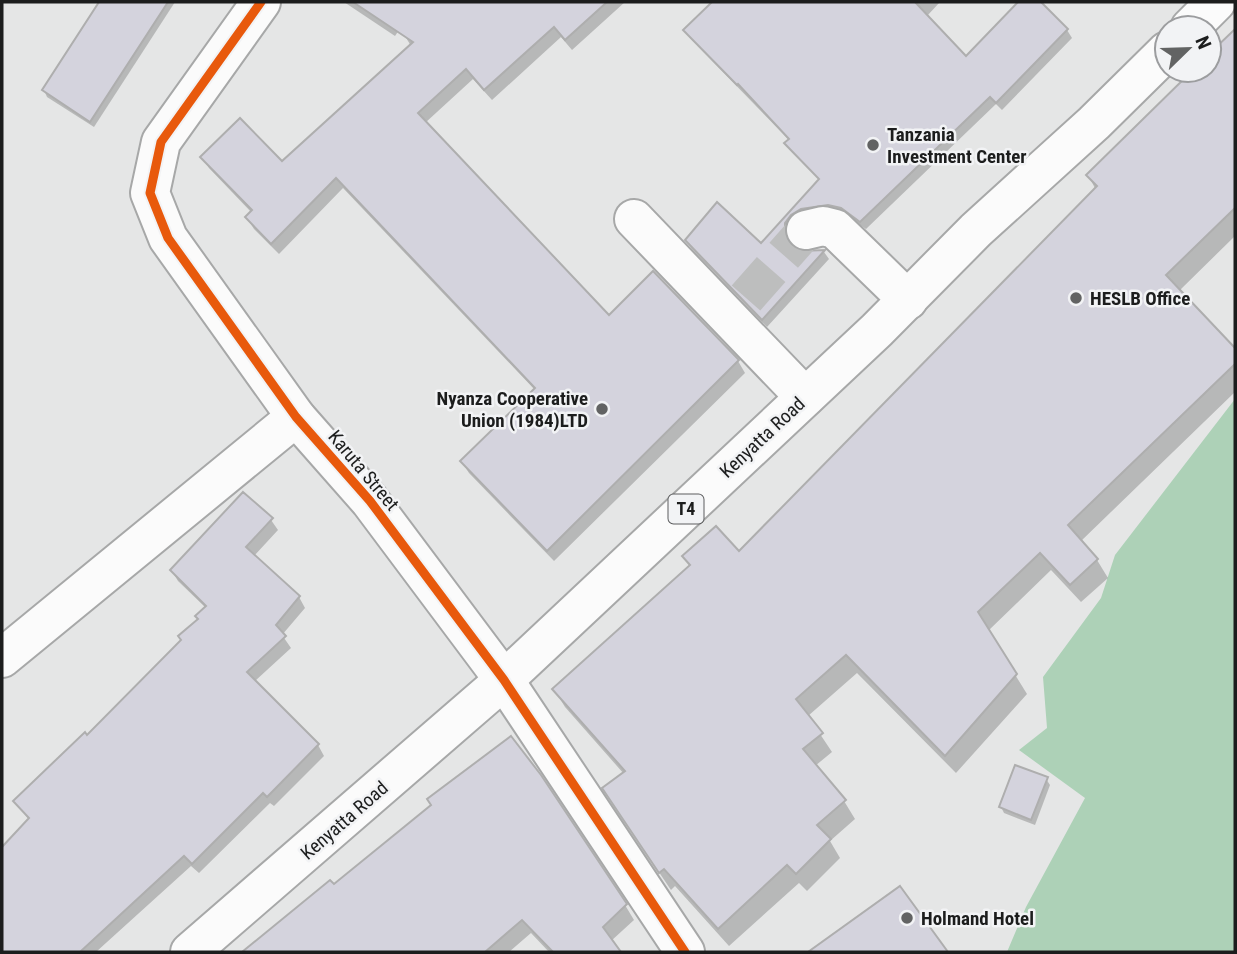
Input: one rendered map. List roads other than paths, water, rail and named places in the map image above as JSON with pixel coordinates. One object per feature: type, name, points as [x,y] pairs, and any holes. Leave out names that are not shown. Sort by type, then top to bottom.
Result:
[{"type":"main road","name":"Karuta Street","points":[[261,2],[161,142],[150,193],[168,238],[296,417],[370,501],[504,680],[685,952]]},
{"type":"main road","name":"Kenyatta Road","points":[[190,952],[504,680],[908,300],[976,230],[1094,123],[1153,65]]},
{"type":"main road","points":[[634,219],[737,308],[805,397]]},
{"type":"main road","points":[[807,230],[822,226],[835,229],[908,300]]},
{"type":"main road","points":[[2,658],[296,417]]},
{"type":"tunnel","points":[[746,298],[806,230]]},
{"type":"place","name":"Tanzania Investment Center","points":[[873,145]]},
{"type":"place","name":"HESLB Office","points":[[1076,298]]},
{"type":"place","name":"Nyanza Cooperative Union (1984)LTD","points":[[602,409]]},
{"type":"place","name":"Holmand Hotel","points":[[907,918]]}]
